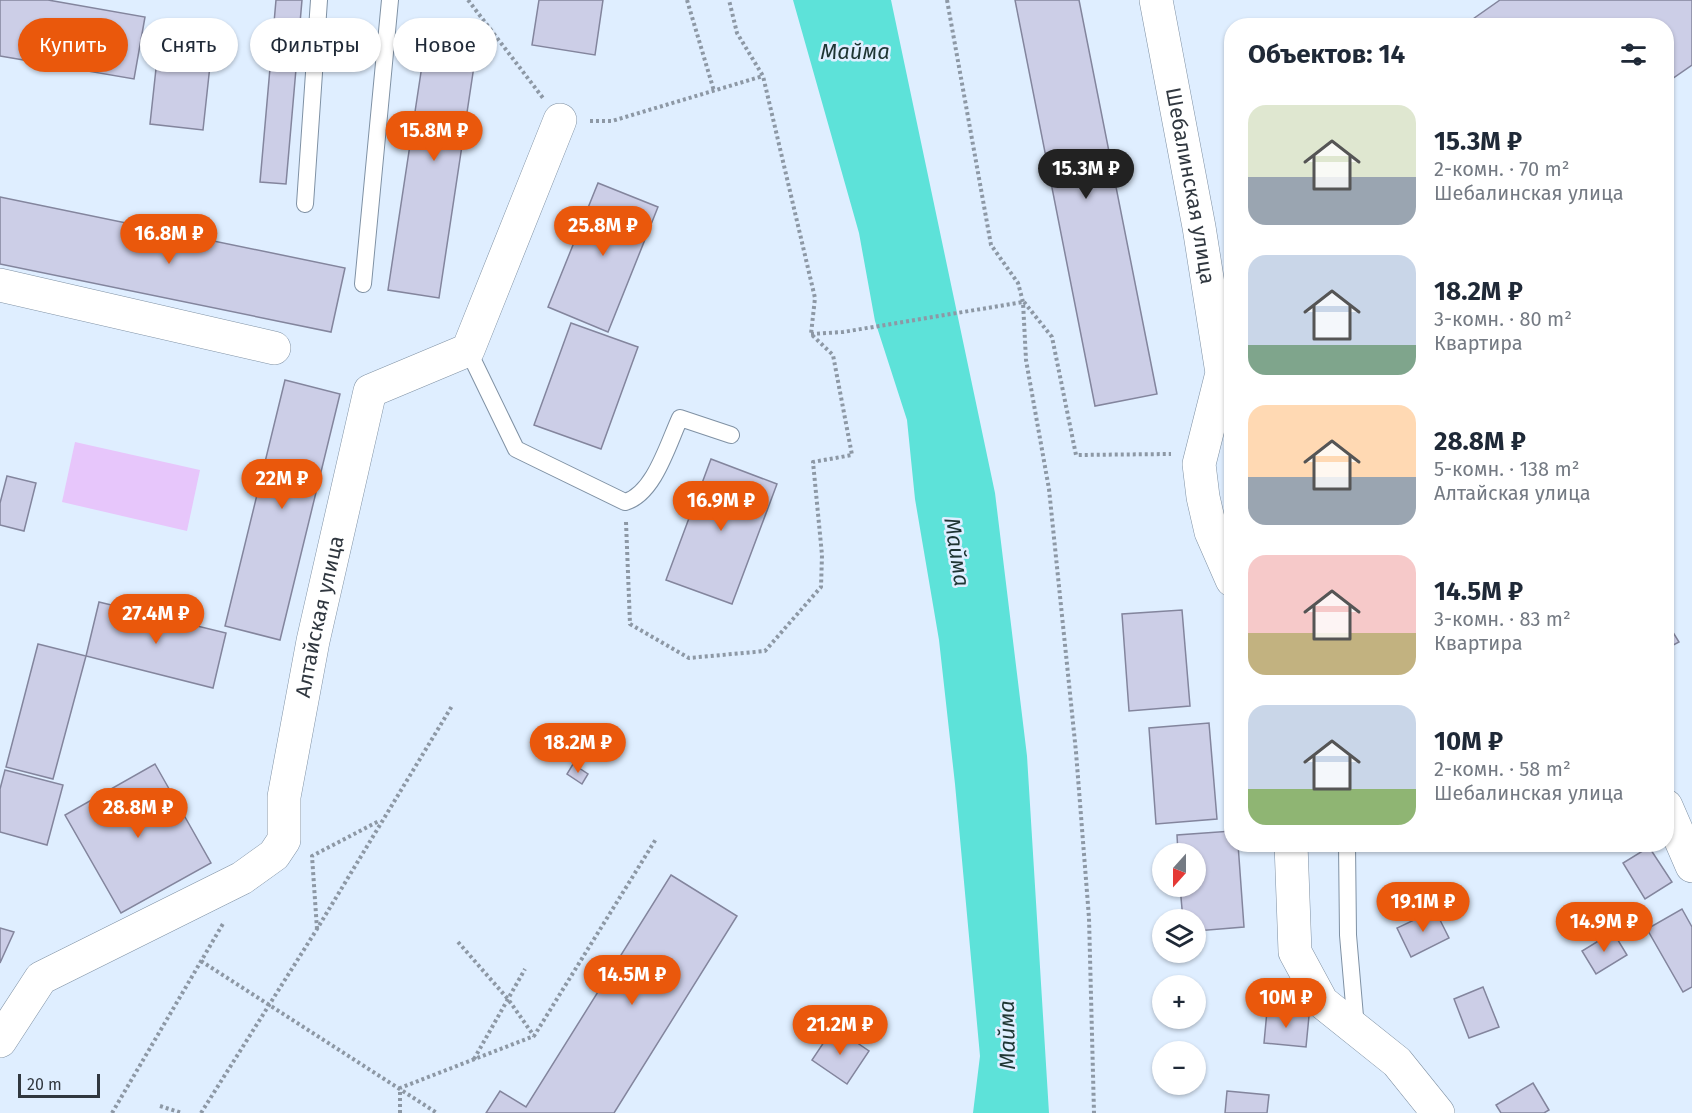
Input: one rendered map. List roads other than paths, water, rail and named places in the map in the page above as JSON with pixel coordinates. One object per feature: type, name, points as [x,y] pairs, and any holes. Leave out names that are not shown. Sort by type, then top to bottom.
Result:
[{"type":"street","name":"Шебалинская улица","points":[[1156,0],[1224,371]]},
{"type":"street","points":[[468,350],[560,120]]},
{"type":"street","points":[[0,285],[274,348]]},
{"type":"street","name":"Алтайская улица","points":[[0,1041],[41,978],[242,878],[274,855],[284,840],[284,797],[313,641],[370,392],[468,350]]},
{"type":"street","name":"Шебалинская улица","points":[[1224,396],[1199,464],[1211,532],[1224,562]]},
{"type":"street","points":[[1674,824],[1692,866]]},
{"type":"street","points":[[1291,852],[1295,952],[1322,1002],[1397,1062],[1438,1113]]},
{"type":"lane","points":[[305,204],[319,0]]},
{"type":"lane","points":[[363,284],[390,0]]},
{"type":"lane","points":[[468,350],[516,449],[625,501],[636,499],[647,489],[680,418],[731,435]]},
{"type":"lane","points":[[1347,852],[1348,935],[1356,1029]]},
{"type":"water","name":"Майма","points":[[793,0],[891,0],[995,493],[1027,756],[1049,1113],[973,1113],[980,1056],[955,784],[939,640],[915,499],[907,420],[875,321],[859,233]]}]
